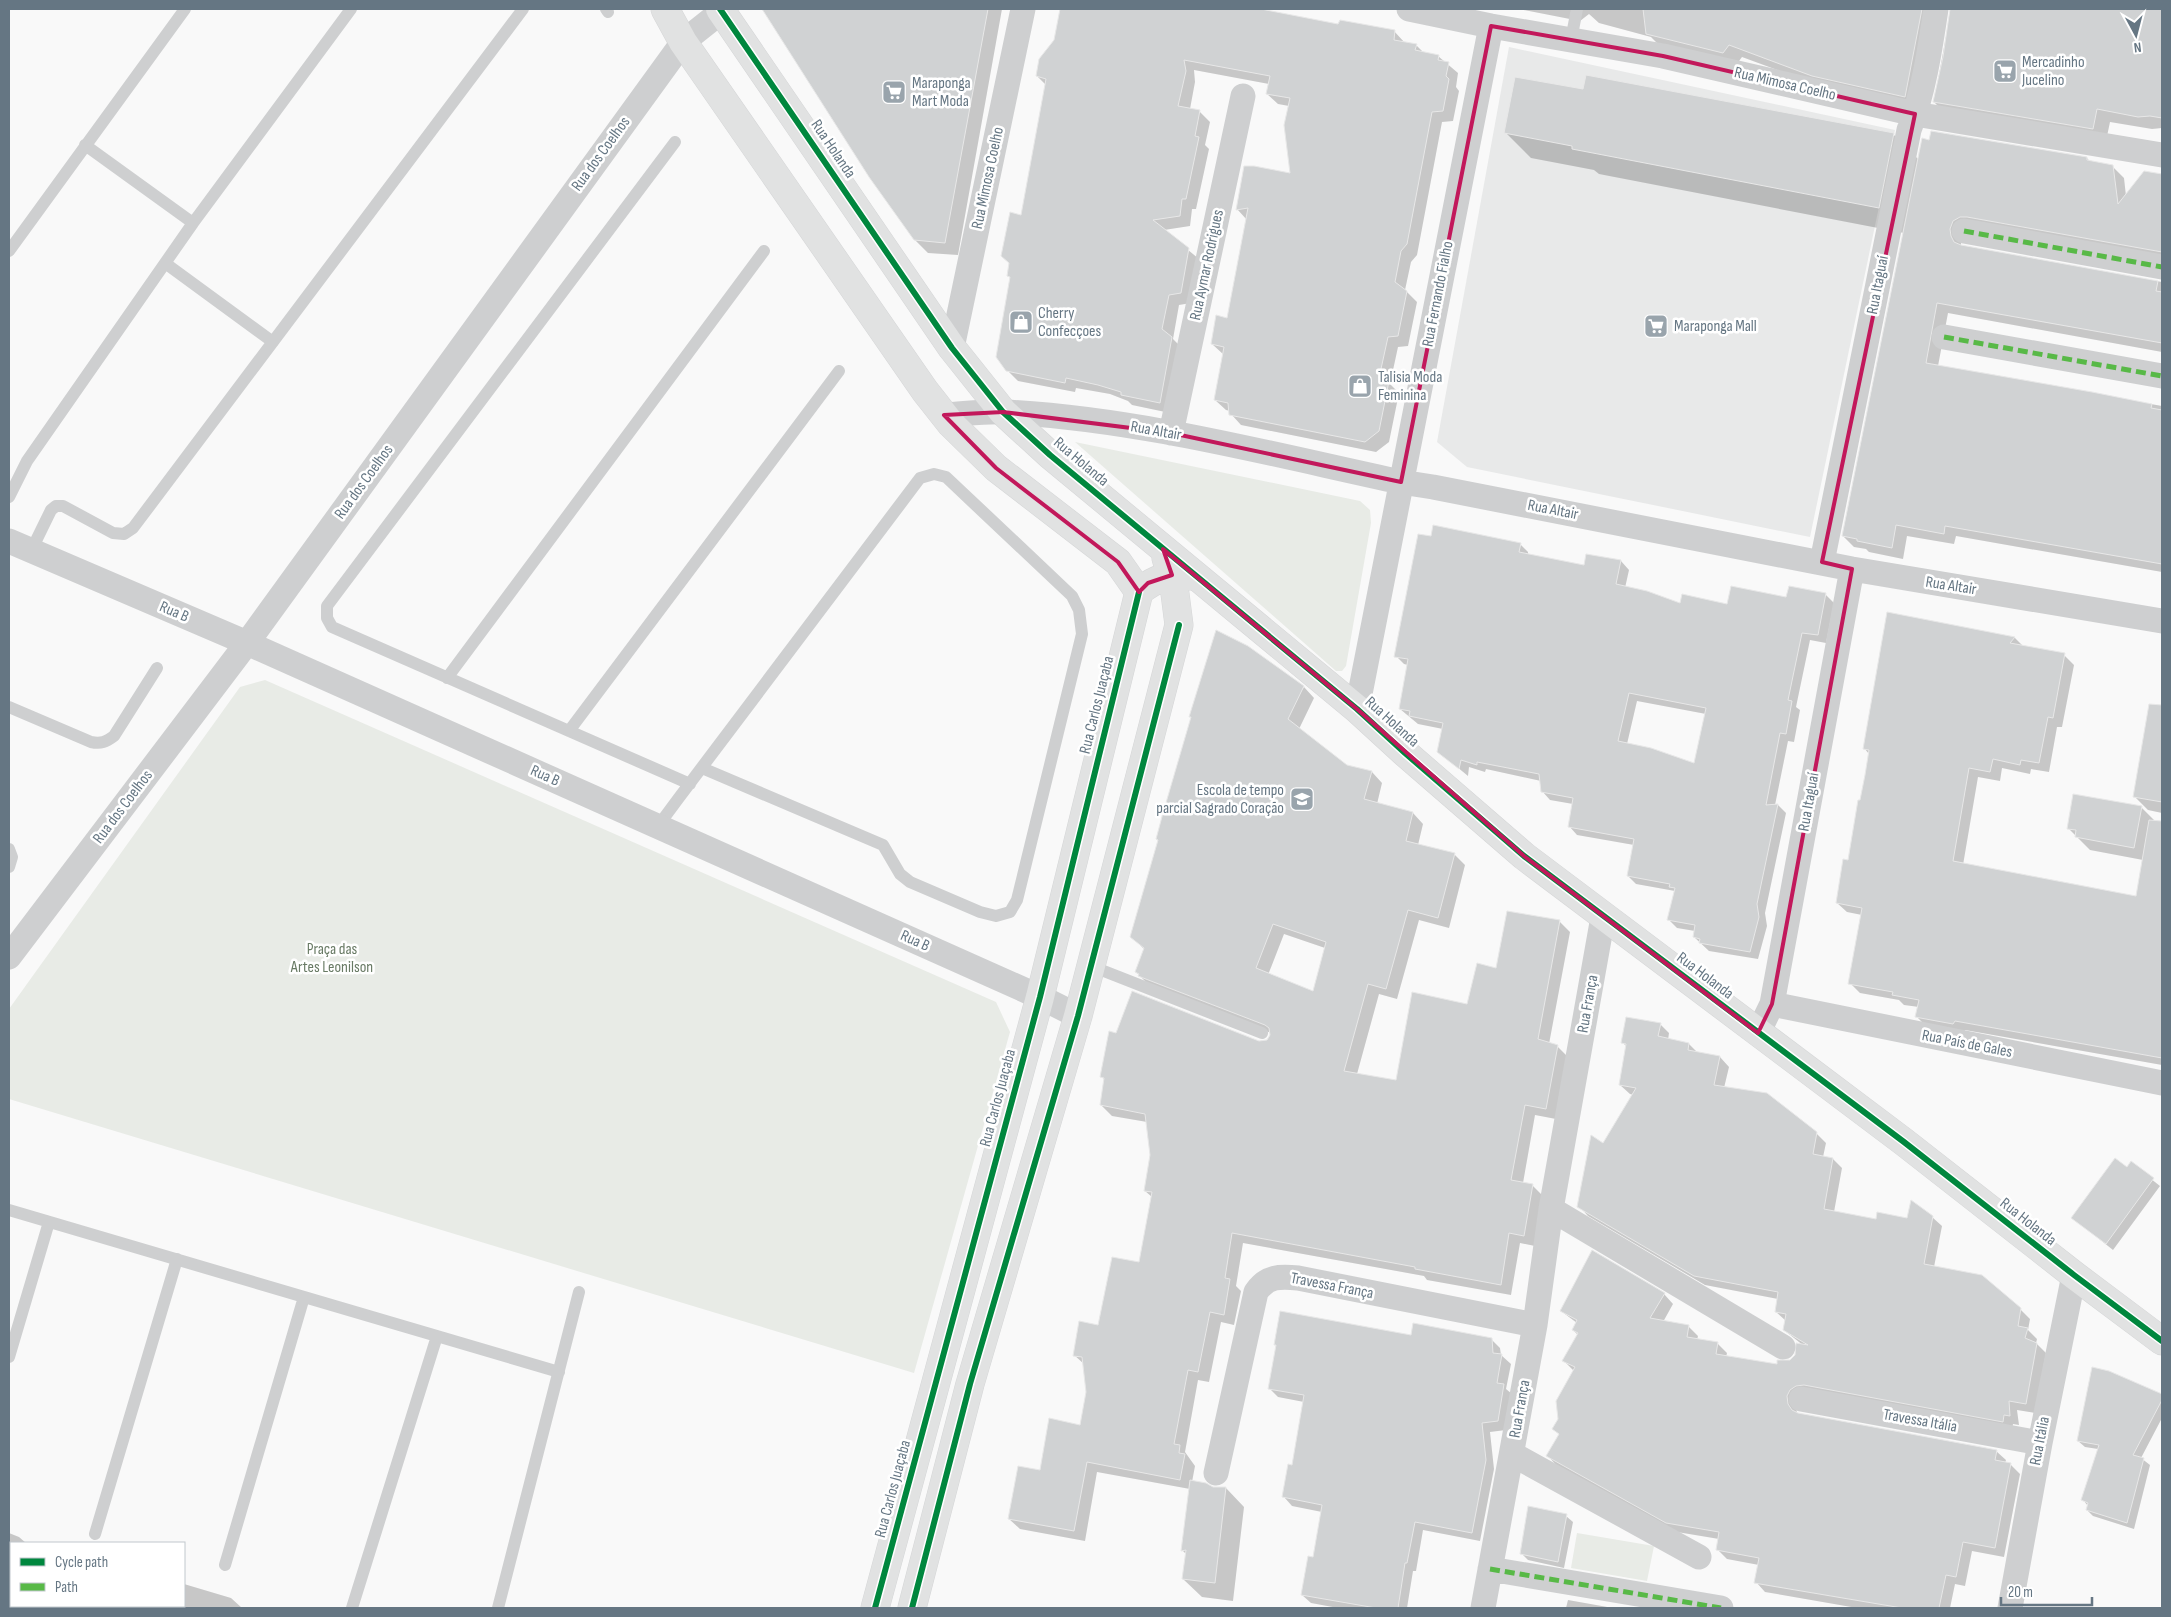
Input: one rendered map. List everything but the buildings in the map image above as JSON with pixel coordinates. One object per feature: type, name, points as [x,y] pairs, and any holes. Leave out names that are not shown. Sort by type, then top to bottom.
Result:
[{"type":"street","points":[[665,9],[683,42],[925,391],[944,415],[996,468],[1118,562],[1139,592],[1148,583],[1164,576],[1183,576],[1178,607],[1179,625],[1078,1016],[970,1384],[912,1608]]},
{"type":"street","name":"Rua Mimosa Coelho","points":[[952,348],[1023,9]]},
{"type":"street","name":"Rua Mimosa Coelho","points":[[1409,9],[1491,26],[1662,56],[1915,114],[2162,155]]},
{"type":"street","name":"Rua Itaguaí","points":[[1822,562],[1909,130],[1915,114],[1936,9]]},
{"type":"street","name":"Rua dos Coelhos","points":[[9,957],[247,644],[683,42],[721,10]]},
{"type":"street","name":"Rua Holanda","points":[[721,10],[952,348],[1002,412],[1050,455],[1162,548],[1183,576],[1358,709],[1524,856],[1904,1142],[2162,1341]]},
{"type":"street","name":"Rua Fernando Fialho","points":[[1358,709],[1491,26]]},
{"type":"street","name":"Rua Aymar Rodrigues","points":[[1172,433],[1243,96]]},
{"type":"street","points":[[1964,231],[2162,267]]},
{"type":"street","points":[[1944,337],[2162,376]]},
{"type":"street","name":"Rua Altair","points":[[944,415],[1002,412],[1077,418],[1172,433],[1401,482],[1852,569],[2162,621]]},
{"type":"street","name":"Rua B","points":[[9,541],[658,826],[1040,997],[1078,1016]]},
{"type":"street","name":"Rua Itaguaí","points":[[1758,1033],[1772,1004],[1852,569]]},
{"type":"street","name":"Rua Carlos Juaçaba","points":[[875,1608],[1040,997],[1139,592]]},
{"type":"street","name":"Rua França","points":[[1483,1608],[1535,1326],[1551,1210],[1603,917]]},
{"type":"street","name":"Rua País de Gales","points":[[1772,1004],[2162,1083]]},
{"type":"street","points":[[1551,1210],[1783,1347]]},
{"type":"street","name":"Rua Itália","points":[[2010,1608],[2040,1442],[2074,1275]]},
{"type":"street","name":"Travessa França","points":[[1216,1473],[1256,1292],[1260,1286],[1274,1277],[1298,1278],[1535,1326]]},
{"type":"street","name":"Travessa Itália","points":[[1801,1399],[2040,1442]]},
{"type":"street","points":[[1512,1454],[1699,1557]]},
{"type":"street","points":[[1490,1569],[1721,1608]]},
{"type":"lane","points":[[9,251],[185,9]]},
{"type":"lane","points":[[10,491],[27,461],[193,223],[351,9]]},
{"type":"lane","points":[[31,551],[51,510],[56,506],[63,506],[113,533],[124,534],[133,528],[523,9]]},
{"type":"lane","points":[[1571,40],[1577,9]]},
{"type":"lane","points":[[675,142],[327,606],[327,618],[332,627],[690,784]]},
{"type":"lane","points":[[85,145],[193,223]]},
{"type":"lane","points":[[448,678],[764,251]]},
{"type":"lane","points":[[166,263],[273,342]]},
{"type":"lane","points":[[568,731],[839,371]]},
{"type":"lane","points":[[658,826],[920,478],[934,474],[946,477],[1072,596],[1079,610],[1082,634],[1017,900],[1010,912],[996,916],[980,912],[910,882],[900,874],[882,845],[702,768]]},
{"type":"lane","points":[[9,707],[91,742],[98,744],[107,742],[114,736],[157,668]]},
{"type":"lane","points":[[9,849],[12,857],[9,867]]},
{"type":"lane","points":[[1091,966],[1262,1033]]},
{"type":"lane","points":[[9,1210],[559,1372]]},
{"type":"lane","points":[[9,1357],[49,1222]]},
{"type":"lane","points":[[95,1534],[177,1259]]},
{"type":"lane","points":[[498,1608],[579,1292]]},
{"type":"lane","points":[[225,1565],[304,1297]]},
{"type":"lane","points":[[352,1608],[437,1336]]},
{"type":"highlighted area","points":[[1491,26],[1663,56],[1915,114],[1822,562],[1852,569],[1772,1004],[1758,1033],[1524,856],[1357,709],[1163,549],[1172,575],[1148,583],[1139,592],[1118,562],[996,468],[944,415],[1003,412],[1171,433],[1401,482]]},
{"type":"shaded area","name":"Maraponga Mall","points":[[1509,47],[1895,130],[1810,537],[1467,467],[1437,442]]},
{"type":"green space","points":[[1075,442],[1360,501],[1370,510],[1371,523],[1346,666],[1342,671],[1336,671]]},
{"type":"green space","name":"Praça das Artes Leonilson","points":[[265,680],[996,1002],[1010,1032],[914,1373],[9,1099],[9,1009],[240,687]]},
{"type":"green space","points":[[1577,1533],[1654,1546],[1647,1581],[1571,1568]]},
{"type":"marked path","points":[[1964,231],[2162,267]]},
{"type":"marked path","points":[[1944,337],[2162,376]]},
{"type":"marked path","points":[[1490,1569],[1721,1608]]},
{"type":"cycle path","points":[[720,9],[952,348],[1003,412],[1050,455],[1357,709],[1524,856],[1904,1142],[2162,1341]]},
{"type":"cycle path","points":[[875,1608],[1040,997],[1139,592]]},
{"type":"cycle path","points":[[912,1608],[970,1384],[1078,1016],[1179,625]]},
{"type":"place","name":"Mercadinho Jucelino","points":[[2005,71]]},
{"type":"place","name":"Maraponga Mart Moda","points":[[894,92]]},
{"type":"place","name":"Cherry Confecçoes","points":[[1021,322]]},
{"type":"place","name":"Maraponga Mall","points":[[1656,326]]},
{"type":"place","name":"Talisia Moda Feminina","points":[[1360,386]]},
{"type":"place","name":"Escola de tempo parcial Sagrado Coração","points":[[1302,799]]}]
